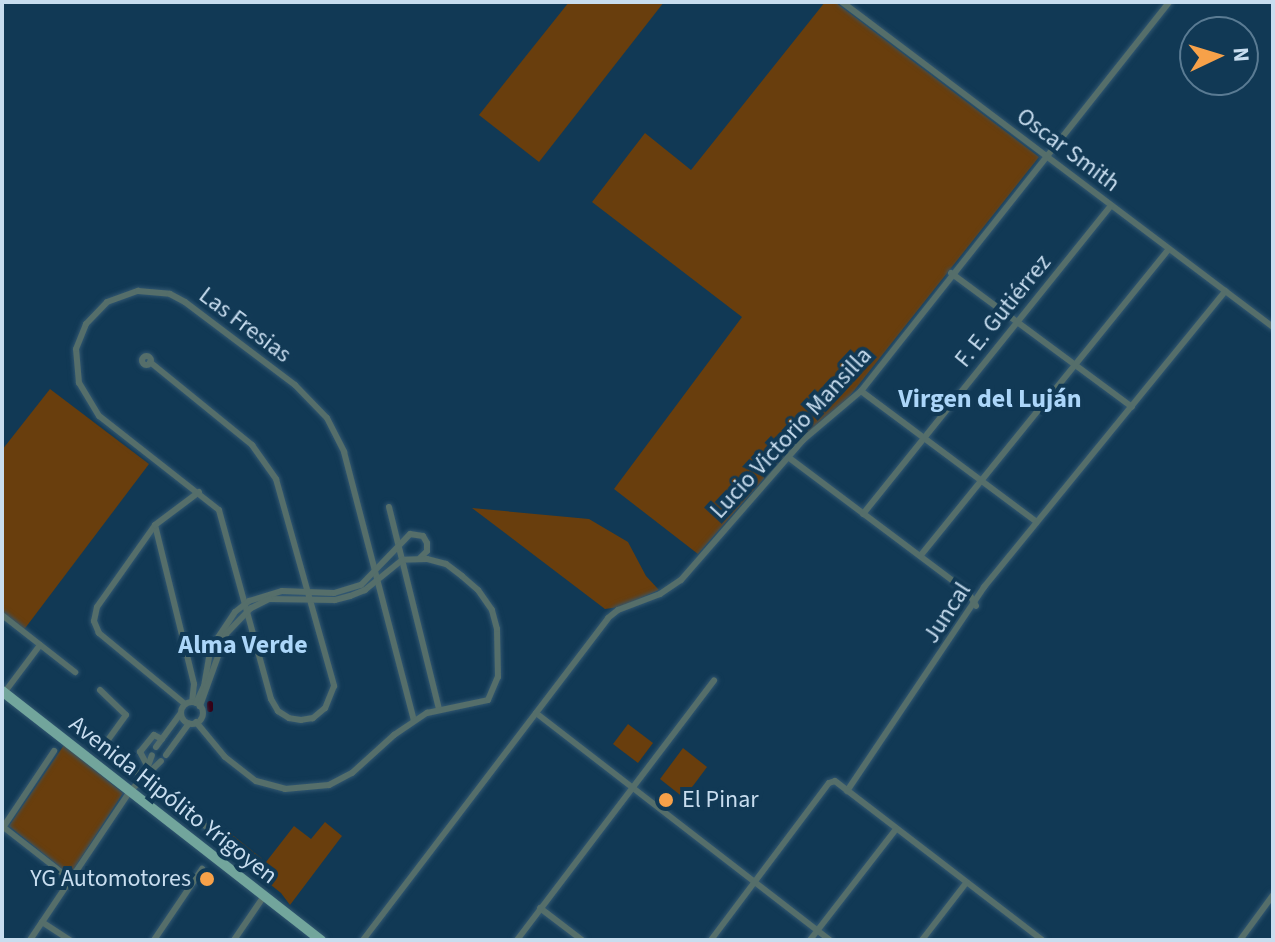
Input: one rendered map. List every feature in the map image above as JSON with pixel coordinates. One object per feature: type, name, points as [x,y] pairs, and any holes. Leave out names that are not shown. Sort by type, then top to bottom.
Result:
[{"type":"main road","name":"Avenida Hipólito Yrigoyen","points":[[3,692],[321,940]]},
{"type":"street","name":"Oscar Smith","points":[[842,2],[1273,327]]},
{"type":"street","name":"Lucio Victorio Mansilla","points":[[363,940],[608,618],[618,610],[660,594],[681,580],[788,457],[861,391],[951,273],[1169,2]]},
{"type":"street","name":"F. E. Gutiérrez","points":[[863,514],[1111,206]]},
{"type":"street","points":[[921,555],[1169,249]]},
{"type":"street","points":[[951,273],[1132,407]]},
{"type":"street","name":"Juncal","points":[[847,791],[976,606],[984,587],[1225,291]]},
{"type":"street","name":"Las Fresias","points":[[310,596],[334,686],[325,708],[313,718],[289,718],[278,711],[271,699],[223,520],[213,503],[99,416],[79,383],[76,349],[82,333],[93,315],[120,296],[158,292],[185,302],[315,402],[344,452],[414,720]]},
{"type":"street","points":[[150,362],[252,445],[270,466],[310,596]]},
{"type":"street","points":[[861,391],[1037,522]]},
{"type":"street","points":[[788,457],[968,592],[976,606]]},
{"type":"street","points":[[30,940],[130,791],[163,758],[192,722],[202,715],[193,704],[99,633],[94,621],[97,607],[155,525],[199,492]]},
{"type":"street","points":[[389,507],[404,554],[415,559]]},
{"type":"street","points":[[155,525],[194,684],[193,704]]},
{"type":"street","points":[[310,596],[348,590],[376,572],[410,534],[423,536],[427,551],[415,559]]},
{"type":"street","points":[[401,546],[439,709]]},
{"type":"street","points":[[156,747],[181,713],[193,704],[204,686],[211,648],[256,597],[282,591],[310,596],[350,596],[378,580],[402,560],[415,559],[446,564],[478,590],[492,610],[497,629],[495,691],[477,705],[439,709],[414,720],[352,773],[329,785],[285,789],[241,772],[181,713]]},
{"type":"street","points":[[2,615],[75,672]]},
{"type":"street","points":[[3,692],[40,645]]},
{"type":"street","points":[[517,940],[714,680]]},
{"type":"street","points":[[100,690],[122,707],[126,717],[107,741],[107,749],[258,867],[261,858]]},
{"type":"street","points":[[536,713],[830,940]]},
{"type":"street","points":[[147,765],[140,752],[154,735],[162,739]]},
{"type":"street","points":[[54,751],[2,827],[70,879]]},
{"type":"street","points":[[144,778],[152,755]]},
{"type":"street","points":[[711,940],[829,783],[835,781],[1036,938]]},
{"type":"street","points":[[810,940],[896,829]]},
{"type":"street","points":[[230,846],[237,838]]},
{"type":"street","points":[[154,940],[202,869]]},
{"type":"street","points":[[922,940],[966,883]]},
{"type":"street","points":[[234,940],[264,896]]},
{"type":"street","points":[[1240,940],[1272,899]]},
{"type":"street","points":[[540,908],[582,940]]},
{"type":"street","points":[[42,922],[70,940]]},
{"type":"shaded area","points":[[569,2],[664,2],[539,162],[479,115]]},
{"type":"shaded area","points":[[825,2],[835,2],[1039,157],[849,397],[796,442],[698,554],[614,489],[742,317],[592,202],[645,133],[691,170]]},
{"type":"shaded area","points":[[50,389],[149,464],[23,631],[2,615],[2,450]]},
{"type":"shaded area","points":[[472,508],[589,519],[628,542],[646,576],[659,590],[620,607],[605,609]]},
{"type":"shaded area","points":[[628,724],[653,743],[638,763],[613,744]]},
{"type":"shaded area","points":[[64,745],[123,793],[70,875],[9,826]]},
{"type":"shaded area","points":[[683,748],[707,767],[684,798],[660,779]]},
{"type":"shaded area","points":[[325,822],[342,836],[290,905],[281,893],[221,846],[230,833],[266,862],[294,826],[311,839]]},
{"type":"waterway","points":[[210,704],[210,709]]},
{"type":"place","name":"El Pinar","points":[[666,800]]},
{"type":"place","name":"YG Automotores","points":[[207,879]]},
{"type":"district","name":"Virgen del Luján","points":[[990,399]]},
{"type":"district","name":"Alma Verde","points":[[243,645]]}]
